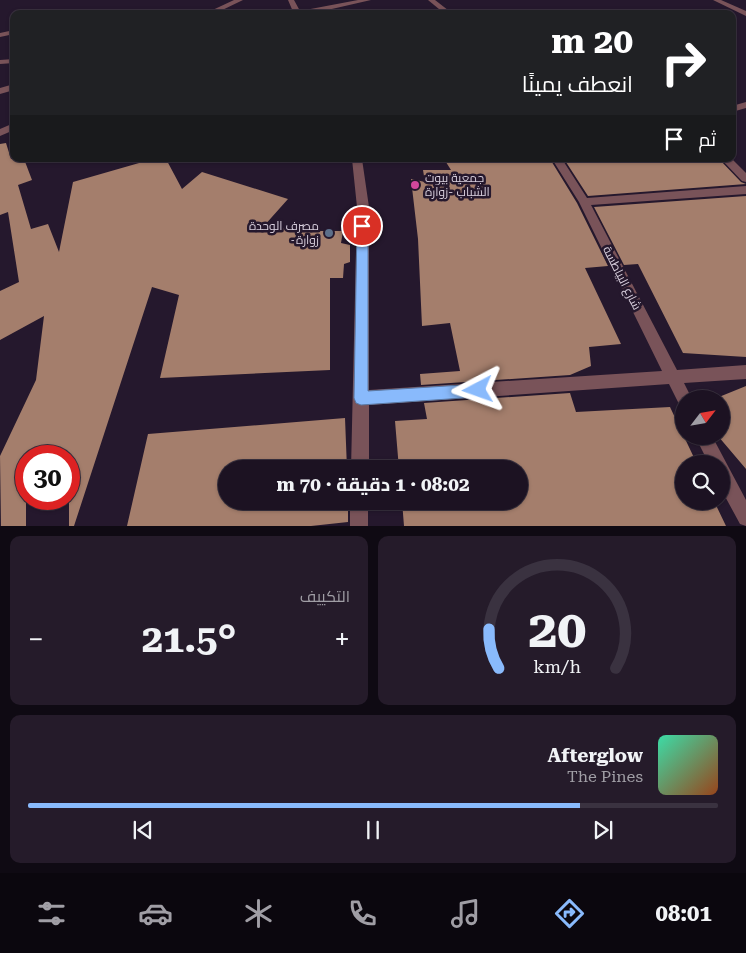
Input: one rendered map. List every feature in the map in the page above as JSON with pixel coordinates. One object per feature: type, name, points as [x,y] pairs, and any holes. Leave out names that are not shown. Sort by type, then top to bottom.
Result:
[{"type":"street","points":[[216,10],[240,0]]},
{"type":"street","points":[[318,10],[368,0]]},
{"type":"street","points":[[431,0],[445,10]]},
{"type":"street","points":[[716,0],[746,14]]},
{"type":"street","points":[[357,162],[363,207],[360,460]]},
{"type":"street","name":"شارع البياطسة","points":[[559,162],[584,202],[679,390]]},
{"type":"street","points":[[729,162],[746,179]]},
{"type":"street","points":[[584,202],[746,190]]},
{"type":"street","points":[[361,398],[746,372]]},
{"type":"street","points":[[730,488],[746,518]]},
{"type":"street","points":[[359,510],[359,526]]},
{"type":"building","points":[[6,143],[10,162],[25,162],[32,180],[18,185],[31,229],[48,224],[59,252],[73,182],[143,162],[168,162],[182,189],[202,172],[288,199],[263,227],[290,228],[289,231],[343,231],[341,243],[350,245],[350,262],[344,264],[343,278],[330,278],[330,370],[160,378],[179,295],[152,287],[80,508],[80,445],[15,445],[15,510],[26,510],[26,526],[1,526],[0,456],[36,380],[44,316],[0,340],[0,291],[19,282],[8,212],[0,215],[0,144]]},
{"type":"building","points":[[446,162],[552,162],[577,203],[608,266],[585,268],[621,344],[589,347],[591,366],[570,375],[421,385],[420,374],[460,371],[450,323],[422,326],[418,239],[411,179],[425,182],[423,170],[451,170]]},
{"type":"building","points":[[566,162],[722,162],[741,182],[746,184],[588,196]]},
{"type":"building","points":[[746,196],[746,357],[683,353],[638,264],[624,265],[594,207]]},
{"type":"building","points":[[746,386],[746,469],[726,445],[730,445],[730,392]]},
{"type":"building","points":[[570,393],[576,412],[670,407],[675,418],[675,445],[688,445],[693,455],[675,455],[675,510],[718,510],[726,526],[404,526],[403,510],[528,510],[528,460],[398,460],[395,421],[427,419],[424,403]]},
{"type":"building","points":[[345,418],[347,460],[218,460],[218,510],[348,510],[348,522],[311,526],[127,526],[148,434]]},
{"type":"building","points":[[69,510],[79,510],[74,526],[69,526]]},
{"type":"place","name":"جمعية بيوت الشباب -زوارة","points":[[415,185]]},
{"type":"place","name":"مصرف الوحدة -زوارة","points":[[329,233]]},
{"type":"route","points":[[362,226],[361,398],[478,390]]}]
